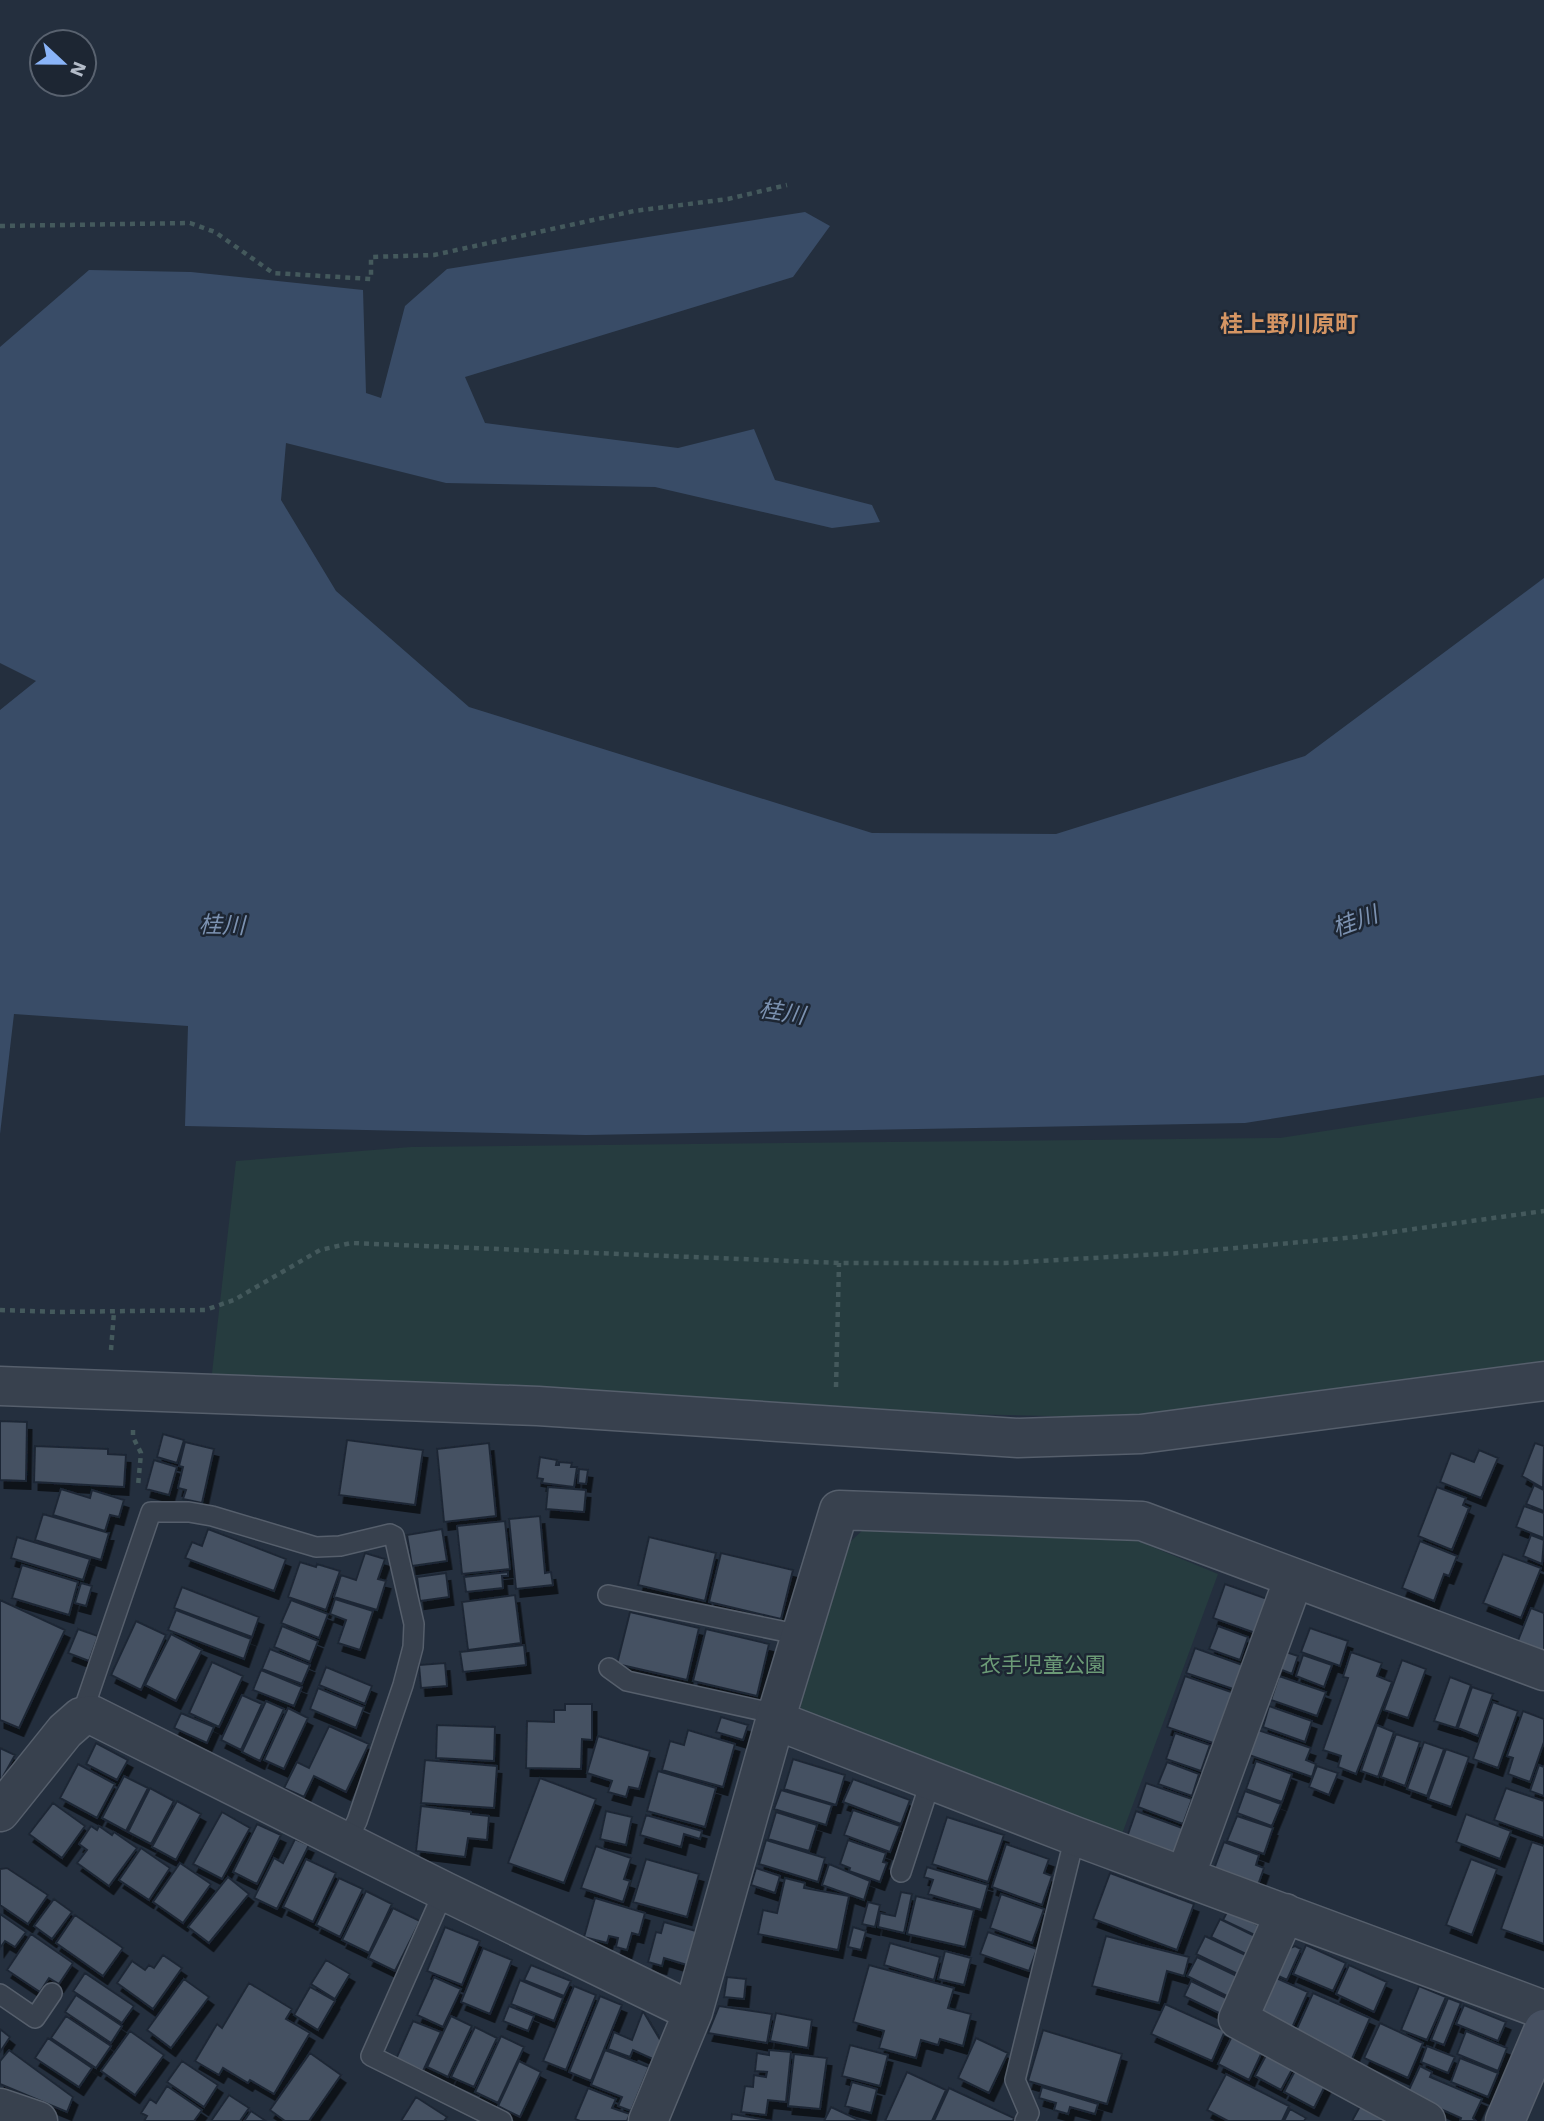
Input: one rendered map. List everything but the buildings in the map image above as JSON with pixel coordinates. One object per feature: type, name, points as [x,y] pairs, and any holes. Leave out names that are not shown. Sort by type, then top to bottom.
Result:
[{"type":"main road","points":[[1505,2121],[1544,2029]]},
{"type":"street","points":[[0,1385],[538,1406],[1018,1438],[1141,1434],[1544,1381]]},
{"type":"street","points":[[648,2121],[693,2012],[776,1717],[839,1510],[1142,1521],[1544,1671]]},
{"type":"street","points":[[1185,1877],[1294,1577]]},
{"type":"street","points":[[0,1812],[65,1731],[81,1717],[92,1715],[693,2012]]},
{"type":"street","points":[[776,1717],[1075,1836],[1544,2011]]},
{"type":"street","points":[[1285,1913],[1238,2019],[1426,2121]]},
{"type":"street","points":[[0,2108],[38,2121]]},
{"type":"lane","points":[[81,1717],[151,1512],[189,1512],[212,1516],[316,1547],[340,1546],[390,1534],[394,1536],[414,1624],[413,1647],[361,1809],[346,1842]]},
{"type":"lane","points":[[608,1595],[801,1635]]},
{"type":"lane","points":[[609,1668],[627,1681],[776,1717]]},
{"type":"lane","points":[[901,1872],[931,1780]]},
{"type":"lane","points":[[1025,2121],[1029,2113],[1015,2080],[1075,1836]]},
{"type":"lane","points":[[444,1891],[371,2056],[502,2121]]},
{"type":"lane","points":[[0,1994],[35,2018],[52,1993]]},
{"type":"path","points":[[0,226],[190,223],[215,232],[273,273],[371,279],[371,257],[434,255],[634,211],[728,199],[787,185]]},
{"type":"path","points":[[0,1310],[205,1310],[234,1300],[320,1250],[351,1243],[839,1263],[1005,1262],[1180,1253],[1356,1237],[1544,1211]]},
{"type":"path","points":[[835,1373],[839,1263]]},
{"type":"path","points":[[112,1319],[114,1312]]},
{"type":"path","points":[[133,1437],[141,1453],[137,1495],[151,1512]]},
{"type":"green space","points":[[1544,1097],[1544,1365],[1143,1418],[871,1412],[211,1382],[236,1161],[411,1147],[1280,1138]]},
{"type":"green space","name":"衣手児童公園","points":[[864,1529],[1126,1536],[1218,1574],[1122,1834],[808,1721],[796,1698],[836,1555]]},
{"type":"water","name":"桂川","points":[[805,212],[830,226],[793,277],[465,377],[485,423],[678,448],[754,429],[775,480],[872,505],[880,522],[832,528],[655,487],[446,483],[286,443],[281,500],[336,591],[469,707],[872,833],[1056,834],[1305,756],[1544,578],[1544,1075],[1245,1123],[586,1135],[185,1126],[188,1026],[14,1014],[0,1134],[0,710],[36,681],[0,663],[0,347],[89,270],[191,272],[363,290],[366,393],[381,398],[405,306],[447,269]]},
{"type":"district","name":"桂上野川原町","points":[[1289,324]]}]
